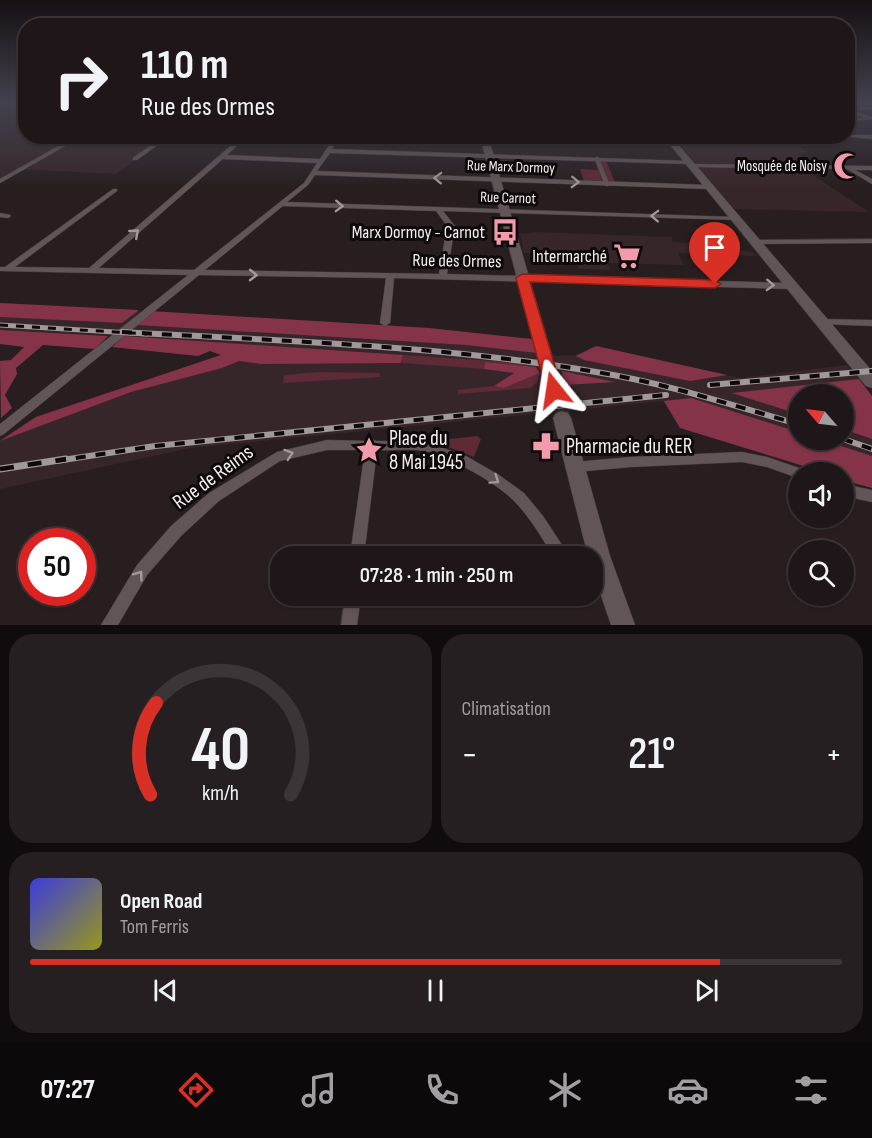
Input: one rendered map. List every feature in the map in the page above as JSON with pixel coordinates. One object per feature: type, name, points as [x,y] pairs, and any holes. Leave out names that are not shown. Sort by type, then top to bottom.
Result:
[{"type":"main road","points":[[486,144],[554,390]]},
{"type":"main road","points":[[673,144],[872,382]]},
{"type":"main road","points":[[562,418],[593,546]]},
{"type":"main road","points":[[603,585],[623,625]]},
{"type":"street","points":[[855,136],[872,137]]},
{"type":"street","points":[[0,181],[67,144]]},
{"type":"street","points":[[135,159],[157,144]]},
{"type":"street","points":[[91,271],[237,144]]},
{"type":"street","points":[[0,430],[306,184],[333,144]]},
{"type":"street","points":[[586,144],[618,144],[621,150]]},
{"type":"street","points":[[328,151],[872,168]]},
{"type":"street","points":[[223,157],[322,161]]},
{"type":"street","points":[[597,159],[607,183]]},
{"type":"street","points":[[848,168],[872,182]]},
{"type":"street","name":"Rue Marx Dormoy","points":[[313,173],[708,187]]},
{"type":"street","points":[[4,269],[115,190]]},
{"type":"street","name":"Rue Carnot","points":[[281,204],[735,219]]},
{"type":"street","points":[[438,209],[451,226],[443,277]]},
{"type":"street","points":[[754,242],[872,241]]},
{"type":"street","name":"Rue des Ormes","points":[[4,269],[522,278],[792,286]]},
{"type":"street","points":[[385,323],[390,277]]},
{"type":"street","points":[[822,322],[872,323]]},
{"type":"street","points":[[358,546],[372,444]]},
{"type":"street","name":"Rue de Reims","points":[[109,625],[129,589],[156,553],[193,515],[237,481],[277,457],[327,445],[423,446],[439,450],[475,466],[519,497],[538,520],[555,546]]},
{"type":"street","points":[[575,467],[622,462],[742,457],[788,469]]},
{"type":"street","points":[[854,492],[872,496]]},
{"type":"street","points":[[349,625],[351,606]]},
{"type":"shaded area","points":[[0,131],[18,131],[18,144],[158,144],[116,174],[19,169],[0,181]]},
{"type":"shaded area","points":[[680,144],[794,144],[809,153],[799,154],[815,166],[697,165]]},
{"type":"shaded area","points":[[595,161],[606,161],[615,182],[584,181],[580,169],[598,170]]},
{"type":"shaded area","points":[[697,167],[802,168],[869,212],[734,209]]},
{"type":"shaded area","points":[[535,232],[671,237],[673,242],[729,245],[733,249],[753,252],[757,256],[678,253],[684,265],[608,263],[610,270],[579,269],[574,255],[524,253],[520,234]]},
{"type":"shaded area","points":[[0,303],[429,328],[532,339],[537,353],[557,356],[576,355],[596,346],[740,378],[847,365],[872,396],[872,488],[854,483],[854,462],[790,462],[680,428],[663,401],[190,448],[0,489],[0,440],[35,417],[221,355],[210,351],[198,356],[112,347],[123,336],[0,330]]},
{"type":"shaded area","points":[[0,303],[139,310],[122,323],[0,317]]},
{"type":"shaded area","points":[[150,311],[429,328],[532,339],[537,353],[466,345],[137,325]]},
{"type":"shaded area","points":[[0,330],[108,336],[95,349],[43,345],[16,368],[17,374],[5,395],[12,408],[1,418],[0,361],[11,360],[24,347],[0,344]]},
{"type":"shaded area","points":[[124,336],[403,355],[401,363],[261,364],[239,361],[222,368],[131,392],[0,441],[36,417],[221,355],[210,351],[198,356],[112,347]]},
{"type":"shaded area","points":[[596,346],[727,375],[690,381],[584,360],[576,356]]},
{"type":"shaded area","points":[[403,355],[509,362],[536,367],[485,362],[484,369],[402,363]]},
{"type":"shaded area","points":[[485,362],[536,367],[540,373],[504,388],[494,386],[514,373],[484,369]]},
{"type":"shaded area","points":[[562,371],[615,382],[564,385]]},
{"type":"shaded area","points":[[318,372],[379,373],[381,377],[283,383],[284,375]]},
{"type":"shaded area","points":[[540,373],[537,383],[530,388],[458,394],[458,390],[494,386],[504,388]]},
{"type":"shaded area","points":[[859,379],[872,396],[872,439],[854,433],[854,384],[814,384]]},
{"type":"shaded area","points":[[788,387],[788,411],[732,393]]},
{"type":"shaded area","points":[[691,398],[788,429],[788,450],[853,450],[872,456],[872,488],[854,483],[854,462],[790,462],[680,428],[664,401]]},
{"type":"shaded area","points":[[477,436],[481,439],[474,457],[433,441]]},
{"type":"tunnel","points":[[554,390],[562,418]]},
{"type":"railway","points":[[0,325],[147,334]]},
{"type":"railway","points":[[122,332],[360,345],[537,363],[647,382],[788,421]]},
{"type":"railway","points":[[710,385],[872,371]]},
{"type":"railway","points":[[56,461],[155,446],[666,395]]},
{"type":"railway","points":[[854,443],[872,449]]},
{"type":"railway","points":[[0,469],[66,459]]},
{"type":"place","name":"Mosquée de Noisy","points":[[847,166]]},
{"type":"place","name":"Marx Dormoy - Carnot","points":[[505,232]]},
{"type":"place","name":"Intermarché","points":[[627,256]]},
{"type":"place","name":"Pharmacie du RER","points":[[546,446]]},
{"type":"place","name":"Place du 8 Mai 1945","points":[[369,450]]},
{"type":"route","points":[[554,390],[522,278],[715,284]]}]
